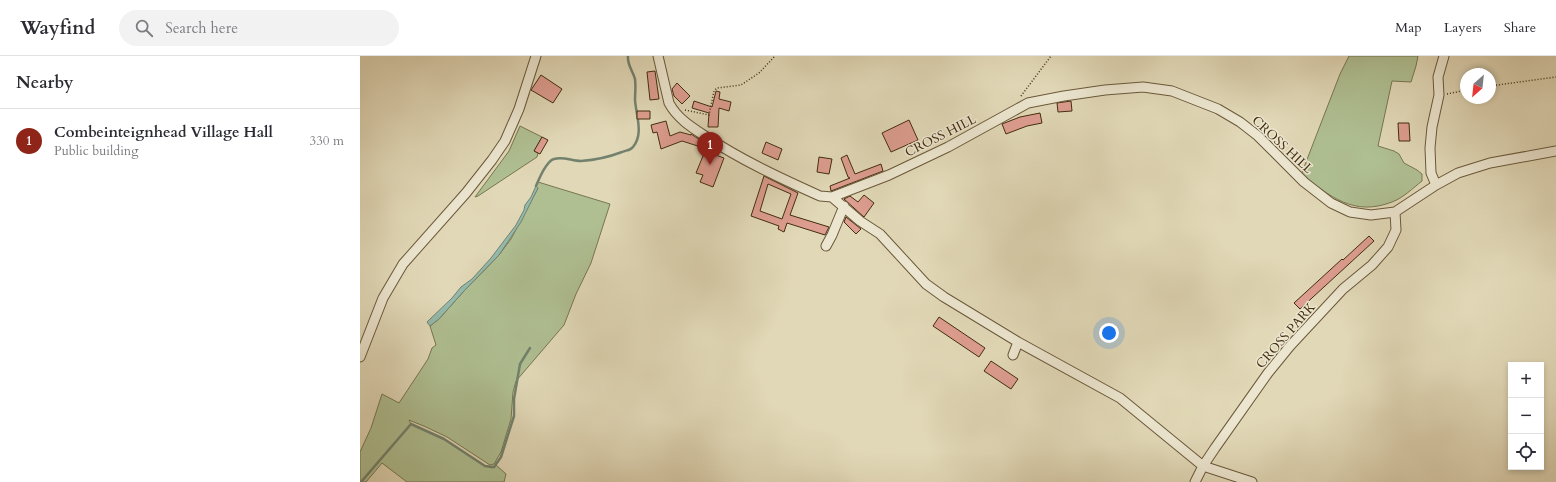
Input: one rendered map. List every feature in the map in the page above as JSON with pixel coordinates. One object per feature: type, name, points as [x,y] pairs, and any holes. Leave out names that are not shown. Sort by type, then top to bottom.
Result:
[{"type":"street","points":[[360,357],[384,298],[403,264],[466,193],[505,141],[519,109],[536,56]]},
{"type":"street","points":[[658,56],[667,98],[672,109],[693,128],[723,148],[778,177],[820,196],[832,197],[860,221],[880,234],[926,284],[944,297],[1018,342],[1120,398],[1203,466],[1252,482]]},
{"type":"street","points":[[1436,185],[1431,173],[1430,148],[1432,127],[1439,95],[1438,77],[1444,56]]},
{"type":"street","name":"CROSS HILL","points":[[832,197],[889,175],[948,147],[1021,107],[1045,99],[1105,90],[1143,87],[1172,91],[1218,109],[1240,122],[1258,136],[1304,182],[1331,203],[1350,212],[1372,215],[1395,212],[1436,185],[1458,173],[1490,163],[1556,151]]},
{"type":"street","points":[[826,246],[844,206]]},
{"type":"street","name":"CROSS PARK","points":[[1195,482],[1203,466],[1248,400],[1290,346],[1343,289],[1372,265],[1388,247],[1396,230],[1395,212]]},
{"type":"street","points":[[1013,355],[1018,342]]},
{"type":"path","points":[[672,109],[691,110],[709,115],[714,91],[717,88],[740,85],[759,73],[775,56]]},
{"type":"path","points":[[1021,107],[1018,101],[1051,56]]},
{"type":"path","points":[[1496,85],[1556,77]]},
{"type":"path","points":[[1439,95],[1460,91]]},
{"type":"green space","points":[[1349,56],[1418,56],[1411,82],[1392,81],[1378,146],[1399,154],[1404,163],[1422,174],[1422,181],[1400,198],[1378,206],[1354,206],[1343,202],[1322,190],[1301,175],[1340,74]]},
{"type":"green space","points":[[520,126],[542,137],[534,151],[538,153],[537,157],[475,197],[509,151]]},
{"type":"green space","points":[[538,182],[610,204],[591,263],[576,294],[564,325],[516,381],[513,392],[511,419],[501,452],[494,464],[490,465],[447,437],[409,420],[411,424],[444,439],[485,466],[492,468],[496,465],[506,474],[504,482],[407,482],[382,463],[366,482],[360,482],[360,452],[371,428],[382,394],[399,403],[428,359],[432,348],[436,345],[430,326],[439,319],[499,255],[511,239],[538,188],[536,186]]},
{"type":"water","points":[[536,186],[538,188],[521,222],[499,255],[439,319],[430,326],[427,322],[452,298],[461,287],[472,279],[491,258],[516,225]]},
{"type":"building","points":[[655,71],[659,99],[650,100],[647,72]]},
{"type":"building","points":[[541,75],[562,89],[553,103],[531,90]]},
{"type":"building","points":[[677,83],[690,96],[682,104],[674,96],[672,89]]},
{"type":"building","points":[[716,91],[720,92],[719,99],[731,102],[729,111],[719,108],[718,127],[708,127],[709,113],[692,108],[694,101],[712,107]]},
{"type":"building","points":[[1071,101],[1072,111],[1058,112],[1057,103]]},
{"type":"building","points":[[637,111],[650,111],[650,119],[637,119]]},
{"type":"building","points":[[1040,113],[1042,123],[1027,126],[1006,134],[1002,124],[1020,117]]},
{"type":"building","points":[[909,120],[918,140],[891,152],[882,133]]},
{"type":"building","points":[[666,121],[670,136],[680,132],[691,134],[706,144],[704,148],[682,141],[661,149],[657,132],[653,133],[651,125]]},
{"type":"building","points":[[1398,123],[1409,123],[1410,141],[1399,141]]},
{"type":"building","points":[[542,137],[548,140],[540,154],[534,151]]},
{"type":"building","points":[[766,142],[782,149],[778,160],[762,153]]},
{"type":"building","points":[[705,151],[724,158],[713,187],[700,182],[703,175],[696,173]]},
{"type":"building","points":[[847,155],[855,174],[881,164],[883,171],[831,191],[830,186],[850,178],[848,177],[841,158]]},
{"type":"building","points":[[819,157],[832,159],[829,174],[817,172]]},
{"type":"building","points":[[764,176],[798,193],[790,215],[829,227],[825,235],[787,223],[784,232],[778,229],[779,226],[751,216]],"holes":[[[768,184],[791,194],[782,219],[760,211]]]},
{"type":"building","points":[[864,195],[874,203],[864,217],[844,199],[850,196],[858,202]]},
{"type":"building","points":[[846,217],[861,229],[856,234],[844,222]]},
{"type":"building","points":[[1369,236],[1374,241],[1300,309],[1294,303],[1342,259],[1343,260]]},
{"type":"building","points":[[939,317],[985,348],[979,357],[933,326]]},
{"type":"building","points":[[991,361],[1018,379],[1011,389],[984,371]]},
{"type":"waterway","points":[[536,186],[551,160],[561,158],[581,161],[591,160],[629,150],[633,147],[639,130],[635,100],[635,79],[629,65],[628,56]]},
{"type":"waterway","points":[[361,482],[411,424],[444,439],[485,466],[494,467],[501,457],[514,416],[514,399],[520,364],[530,348]]},
{"type":"place","name":"Combeinteignhead Village Hall","points":[[710,165]]}]
